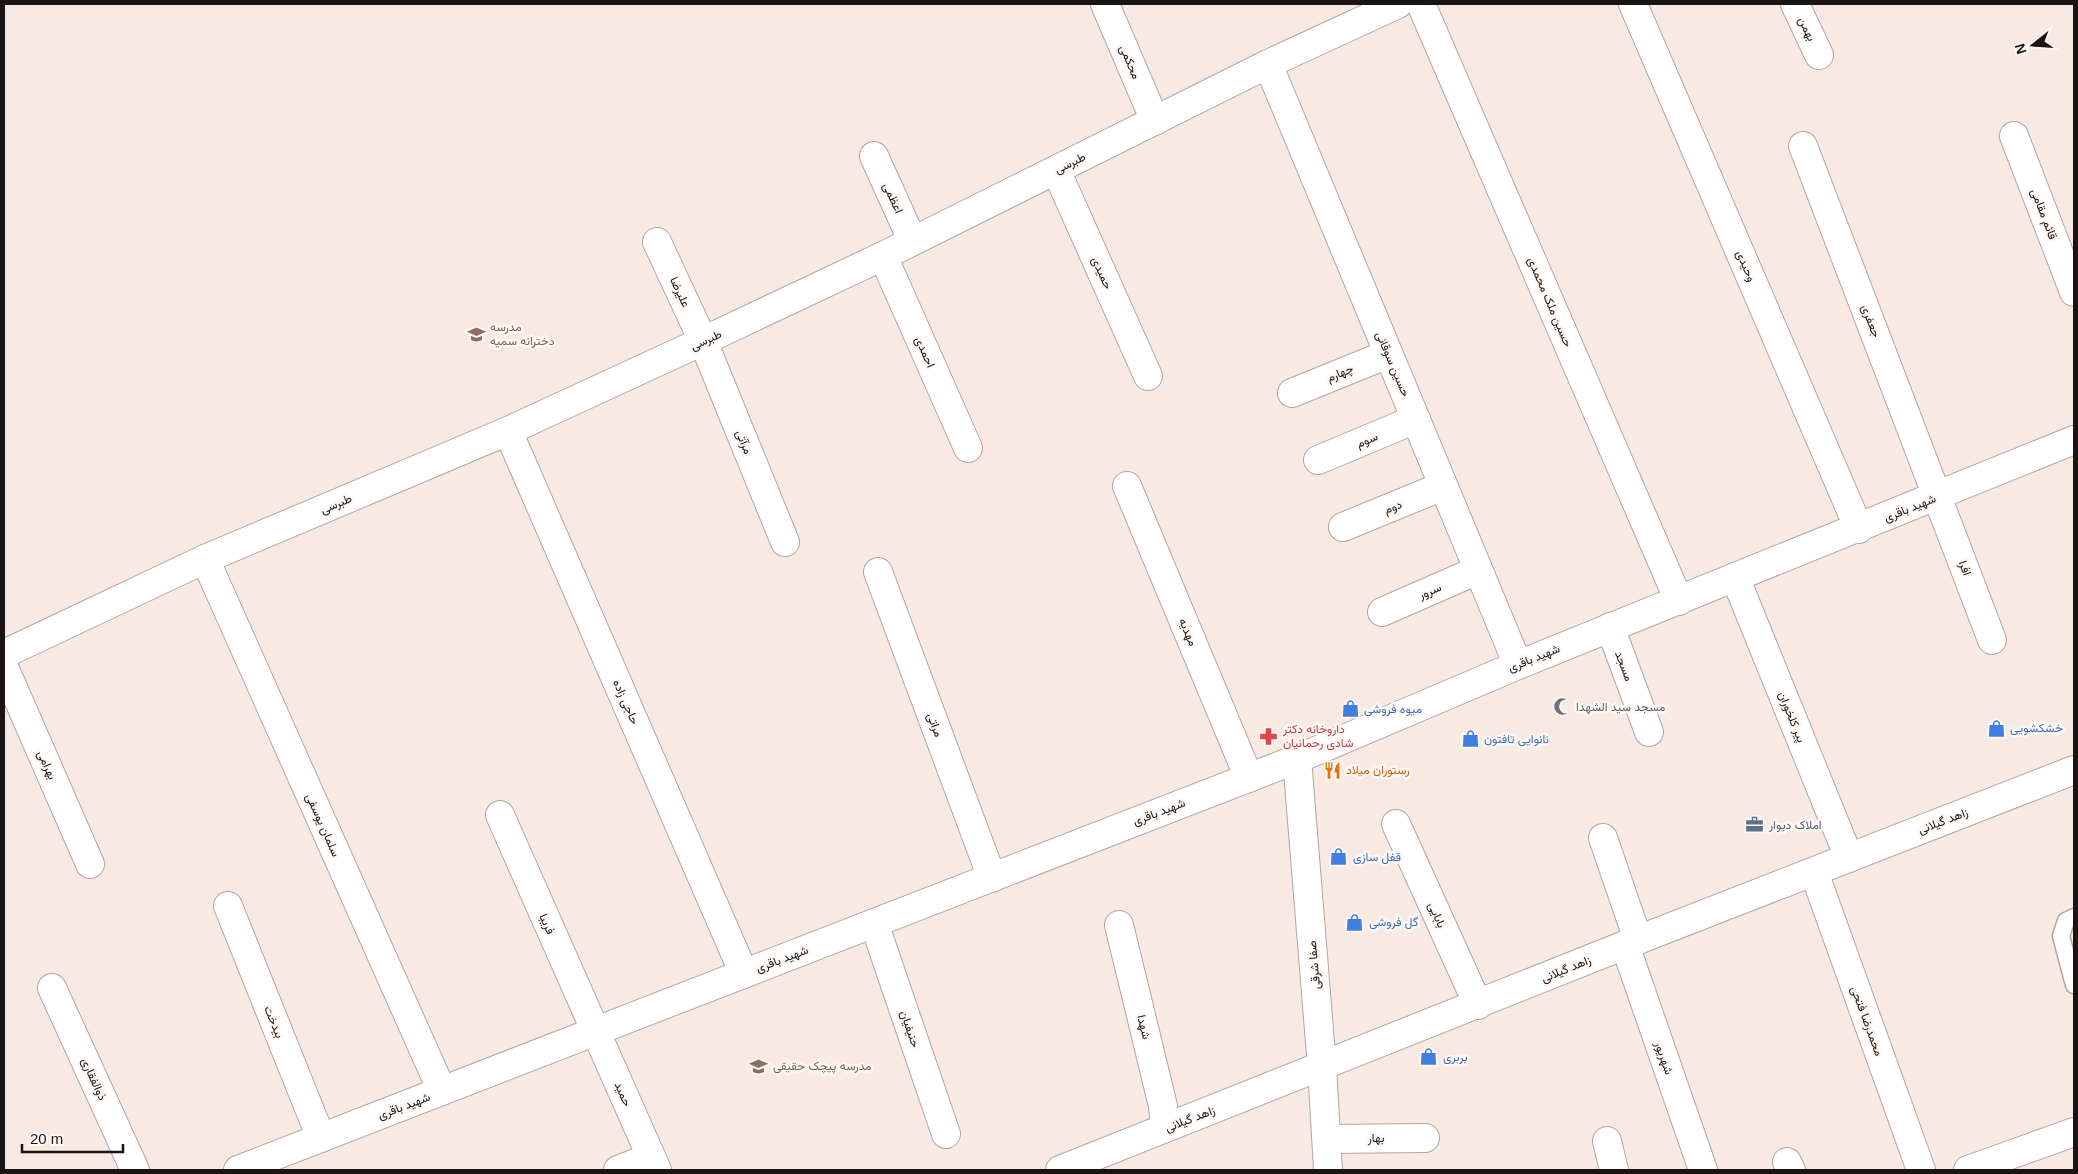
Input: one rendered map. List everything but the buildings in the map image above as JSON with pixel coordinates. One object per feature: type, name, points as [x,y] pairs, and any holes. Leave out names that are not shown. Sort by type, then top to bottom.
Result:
[{"type":"street","name":"محکمی","points":[[1105,4],[1155,121]]},
{"type":"street","name":"طبرسی","points":[[4,654],[205,559],[508,431],[703,341],[883,256],[1155,121],[1369,10],[1398,4]]},
{"type":"street","name":"حسین ملک محمدی","points":[[1421,4],[1679,601]]},
{"type":"street","name":"وحیدی","points":[[1633,4],[1859,529]]},
{"type":"street","name":"بهمن","points":[[1795,4],[1819,55]]},
{"type":"street","name":"حسین سوقانی","points":[[1268,64],[1518,665]]},
{"type":"street","name":"قائم مقامی","points":[[2014,136],[2074,292]]},
{"type":"street","name":"جعفری","points":[[1804,146],[1938,496]]},
{"type":"street","name":"اعظمی","points":[[874,156],[912,240]]},
{"type":"street","name":"حمیدی","points":[[1056,170],[1148,376]]},
{"type":"street","name":"علیرضا","points":[[657,242],[703,341]]},
{"type":"street","name":"احمدی","points":[[883,256],[968,448]]},
{"type":"street","name":"مرآتی","points":[[703,341],[785,542]]},
{"type":"street","name":"چهارم","points":[[1292,393],[1388,354]]},
{"type":"street","name":"سوم","points":[[1318,460],[1416,419]]},
{"type":"street","name":"حاجی زاده","points":[[508,431],[744,974]]},
{"type":"street","name":"شهید باقری","points":[[238,1170],[269,1165],[321,1138],[1297,759],[1610,627],[1859,529],[2074,440]]},
{"type":"street","name":"مهدیه","points":[[1127,486],[1249,778]]},
{"type":"street","name":"دوم","points":[[1343,527],[1443,486]]},
{"type":"street","name":"افرا","points":[[1938,496],[1992,640]]},
{"type":"street","name":"سلمان یوسفی","points":[[205,559],[442,1091]]},
{"type":"street","name":"سرور","points":[[1382,612],[1478,570]]},
{"type":"street","name":"مراتی","points":[[878,572],[992,878]]},
{"type":"street","name":"پیر کلخوران","points":[[1735,577],[1849,858]]},
{"type":"street","name":"مسجد","points":[[1610,627],[1649,732]]},
{"type":"street","name":"بهرامی","points":[[4,667],[90,864]]},
{"type":"street","name":"صفا شرقی","points":[[1297,759],[1322,1066],[1328,1170]]},
{"type":"street","name":"زاهد گیلانی","points":[[1060,1170],[1631,943],[2074,770]]},
{"type":"street","name":"فریبا","points":[[500,816],[594,1032]]},
{"type":"street","name":"بابایی","points":[[1396,824],[1478,1005]]},
{"type":"street","name":"شهریور","points":[[1603,838],[1631,943],[1703,1170]]},
{"type":"street","name":"محمدرضا فتحی","points":[[1814,872],[1921,1170]]},
{"type":"street","name":"بیدخت","points":[[228,906],[321,1138]]},
{"type":"street","name":"حنیفیان","points":[[874,923],[946,1134]]},
{"type":"street","name":"شهدا","points":[[1119,926],[1163,1106],[1165,1128]]},
{"type":"street","name":"ذوالفقاری","points":[[52,988],[135,1170]]},
{"type":"street","name":"حمید","points":[[594,1032],[654,1164],[618,1170]]},
{"type":"street","points":[[1968,1170],[2074,1132]]},
{"type":"street","name":"بهار","points":[[1326,1139],[1425,1138]]},
{"type":"street","points":[[1607,1141],[1614,1170]]},
{"type":"lane","points":[[2074,917],[2066,921],[2061,936],[2074,985]]},
{"type":"place","name":"مدرسه دخترانه سمیه","points":[[476,334]]},
{"type":"place","name":"مسجد سید الشهدا","points":[[1562,707]]},
{"type":"place","name":"میوه فروشی","points":[[1350,709]]},
{"type":"place","name":"خشکشویی","points":[[1996,728]]},
{"type":"place","name":"داروخانه دکتر شادی رحمانیان","points":[[1269,736]]},
{"type":"place","name":"نانوایی تافتون","points":[[1470,739]]},
{"type":"place","name":"رستوران میلاد","points":[[1332,770]]},
{"type":"place","name":"املاک دیوار","points":[[1755,825]]},
{"type":"place","name":"قفل سازی","points":[[1339,857]]},
{"type":"place","name":"گل فروشی","points":[[1355,922]]},
{"type":"place","name":"بربری","points":[[1429,1057]]},
{"type":"place","name":"مدرسه پیچک حقیقی","points":[[759,1066]]}]
